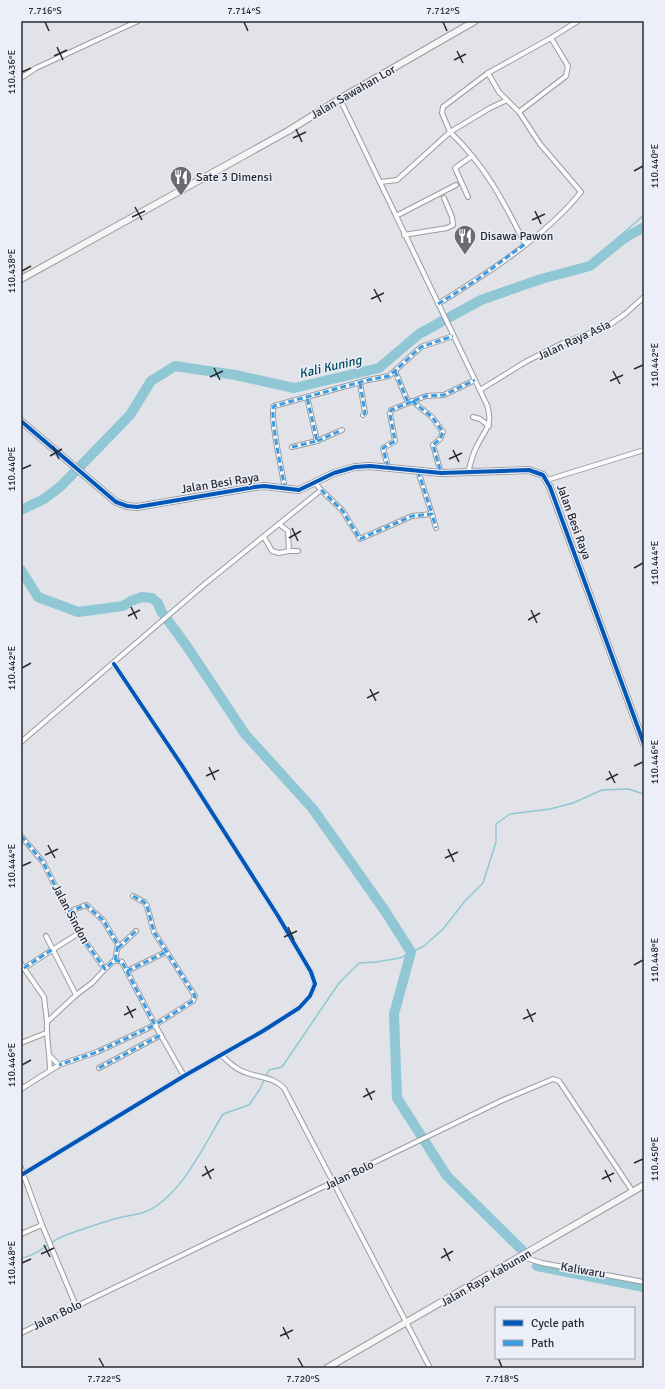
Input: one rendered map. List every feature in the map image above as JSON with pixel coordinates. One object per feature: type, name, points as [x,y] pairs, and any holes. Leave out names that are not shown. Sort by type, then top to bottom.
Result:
[{"type":"street","points":[[21,78],[36,68],[138,21]]},
{"type":"street","name":"Jalan Sawahan Lor","points":[[21,279],[282,134],[475,21]]},
{"type":"street","points":[[525,244],[500,193],[472,156],[450,132],[442,113],[444,106],[488,73],[551,38],[578,21]]},
{"type":"street","points":[[519,112],[566,76],[568,71],[567,62],[551,38]]},
{"type":"street","points":[[438,304],[475,281],[525,244],[552,222],[581,192],[540,144],[519,112],[507,100],[488,73]]},
{"type":"street","points":[[340,99],[404,235],[480,390],[491,416],[489,426],[475,449],[468,473]]},
{"type":"street","points":[[380,182],[397,180],[450,132],[490,108],[507,100]]},
{"type":"street","points":[[468,197],[456,168],[472,156]]},
{"type":"street","points":[[396,216],[456,185]]},
{"type":"street","points":[[404,235],[447,228],[453,225],[452,217],[444,198]]},
{"type":"street","name":"Jalan Raya Asia","points":[[480,390],[562,343],[608,326],[644,298]]},
{"type":"street","points":[[285,489],[272,408],[307,397],[384,378],[395,371],[421,348],[453,336]]},
{"type":"street","points":[[395,371],[410,401],[436,421],[443,432],[440,439],[433,445],[441,473]]},
{"type":"street","points":[[388,467],[383,448],[393,443],[395,439],[390,412],[410,401],[430,395],[444,395],[475,380]]},
{"type":"street","points":[[360,383],[365,413],[363,415]]},
{"type":"street","points":[[307,397],[317,441]]},
{"type":"street","points":[[473,417],[480,419],[489,426]]},
{"type":"street","name":"Jalan Besi Raya","points":[[21,421],[116,502],[127,506],[137,507],[255,487],[268,486],[299,490],[334,473],[355,467],[388,467],[441,473],[468,473],[513,469],[529,470],[543,475],[547,480],[644,744]]},
{"type":"street","points":[[292,447],[317,441],[342,430]]},
{"type":"street","points":[[547,480],[644,450]]},
{"type":"street","points":[[418,471],[436,528]]},
{"type":"street","points":[[315,483],[342,510],[360,539],[412,516],[432,514]]},
{"type":"street","points":[[21,742],[114,664],[206,583],[321,490]]},
{"type":"street","points":[[279,524],[288,531],[289,551]]},
{"type":"street","points":[[264,537],[272,551],[279,553],[298,551]]},
{"type":"street","points":[[23,1174],[299,1008],[313,990],[315,984],[314,978],[278,916],[181,764],[114,664]]},
{"type":"street","name":"Jalan Sindon","points":[[21,836],[43,862],[79,933],[104,969]]},
{"type":"street","points":[[21,1089],[59,1065],[96,1052],[155,1025],[196,998],[166,952],[152,927],[147,906],[144,902],[132,896]]},
{"type":"street","points":[[68,912],[86,905],[103,920],[118,948]]},
{"type":"street","points":[[47,1022],[76,995],[92,983],[104,969],[115,960],[118,948],[136,931]]},
{"type":"street","points":[[50,1070],[44,998],[22,966],[79,933]]},
{"type":"street","points":[[46,936],[76,995]]},
{"type":"street","points":[[127,971],[166,952]]},
{"type":"street","points":[[115,960],[121,961],[127,971],[184,1076]]},
{"type":"street","points":[[21,1043],[46,1033]]},
{"type":"street","points":[[99,1068],[161,1035]]},
{"type":"street","points":[[221,1054],[236,1068],[248,1074],[271,1079],[279,1083],[288,1094],[430,1368]]},
{"type":"street","points":[[50,1056],[59,1065]]},
{"type":"street","name":"Jalan Bolo","points":[[21,1333],[503,1100],[553,1080],[559,1081],[633,1192]]},
{"type":"street","points":[[21,1168],[47,1239],[76,1306]]},
{"type":"street","name":"Jalan Raya Kabunan","points":[[327,1368],[522,1257],[644,1185]]},
{"type":"street","points":[[21,1234],[42,1225]]},
{"type":"street","name":"Kaliwaru","points":[[522,1257],[542,1263],[644,1282]]},
{"type":"waterway","points":[[585,265],[644,215]]},
{"type":"waterway","name":"Kali Kuning","points":[[21,510],[44,499],[61,486],[130,415],[151,381],[175,366],[235,375],[294,388],[379,368],[419,334],[481,300],[541,279],[590,266],[623,239],[644,227]]},
{"type":"waterway","points":[[21,570],[38,597],[78,612],[123,606],[142,597],[152,598],[158,603],[161,611],[186,645],[245,734],[313,809],[385,911],[411,952],[394,1014],[397,1098],[447,1176],[522,1250]]},
{"type":"waterway","points":[[21,1258],[33,1254],[66,1235],[121,1217],[142,1213],[155,1207],[168,1197],[179,1185],[199,1156],[223,1114],[249,1105],[260,1089],[269,1070],[282,1067],[339,983],[359,963],[400,958],[424,946],[443,929],[465,901],[483,883],[496,842],[496,824],[510,814],[550,809],[573,803],[602,790],[628,789],[644,794]]},
{"type":"waterway","points":[[537,1266],[644,1287]]},
{"type":"marked path","points":[[438,304],[475,281],[525,244]]},
{"type":"marked path","points":[[285,489],[273,421],[274,406],[368,380],[389,376],[421,347],[453,336]]},
{"type":"marked path","points":[[395,371],[408,402]]},
{"type":"marked path","points":[[388,467],[383,448],[395,441],[390,414],[391,410],[426,396],[444,395],[475,380]]},
{"type":"marked path","points":[[360,383],[365,413],[363,415]]},
{"type":"marked path","points":[[292,447],[317,441],[307,397]]},
{"type":"marked path","points":[[412,401],[432,417],[443,432],[440,439],[433,445],[441,473]]},
{"type":"marked path","points":[[317,441],[342,430]]},
{"type":"marked path","points":[[418,471],[432,514]]},
{"type":"marked path","points":[[321,490],[342,510],[360,539],[412,516],[432,514],[436,528]]},
{"type":"marked path","points":[[21,836],[43,862],[79,933],[105,969],[115,960],[122,962],[155,1025],[97,1052],[59,1065]]},
{"type":"marked path","points":[[133,896],[144,902],[147,906],[154,932],[195,996],[193,1001],[155,1025]]},
{"type":"marked path","points":[[68,912],[86,905],[103,920],[118,945],[115,960]]},
{"type":"marked path","points":[[118,948],[136,931]]},
{"type":"marked path","points":[[24,968],[53,949]]},
{"type":"marked path","points":[[127,971],[166,952]]},
{"type":"marked path","points":[[99,1068],[161,1035]]},
{"type":"cycle path","points":[[21,421],[116,502],[127,506],[137,507],[264,486],[299,490],[334,473],[355,467],[370,466],[441,473],[529,470],[543,475],[550,487],[644,744]]},
{"type":"cycle path","points":[[23,1174],[299,1008],[310,996],[315,984],[311,972],[278,916],[181,764],[114,664]]},
{"type":"place","name":"Sate 3 Dimensi","points":[[181,196]]},
{"type":"place","name":"Disawa Pawon","points":[[465,256]]}]
